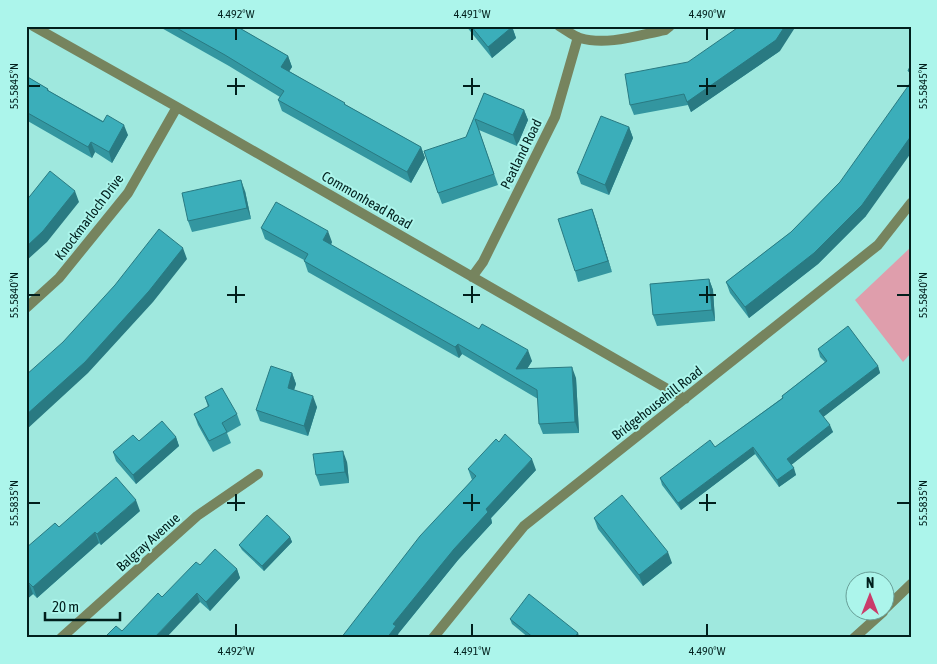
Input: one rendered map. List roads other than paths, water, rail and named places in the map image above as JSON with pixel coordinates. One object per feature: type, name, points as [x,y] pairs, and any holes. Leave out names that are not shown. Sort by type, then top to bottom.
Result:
[{"type":"street","name":"Commonhead Road","points":[[34,26],[685,399]]},
{"type":"street","points":[[560,26],[578,37],[596,41],[665,30],[670,26]]},
{"type":"street","name":"Peatland Road","points":[[472,277],[483,262],[555,117],[578,37]]},
{"type":"street","name":"Knockmarloch Drive","points":[[26,308],[59,278],[128,192],[177,107]]},
{"type":"street","name":"Bridgehousehill Road","points":[[433,638],[524,526],[878,245],[911,203]]},
{"type":"street","name":"Balgray Avenue","points":[[61,638],[197,516],[258,474]]},
{"type":"street","points":[[894,601],[911,584]]},
{"type":"street","points":[[854,638],[872,622]]}]
